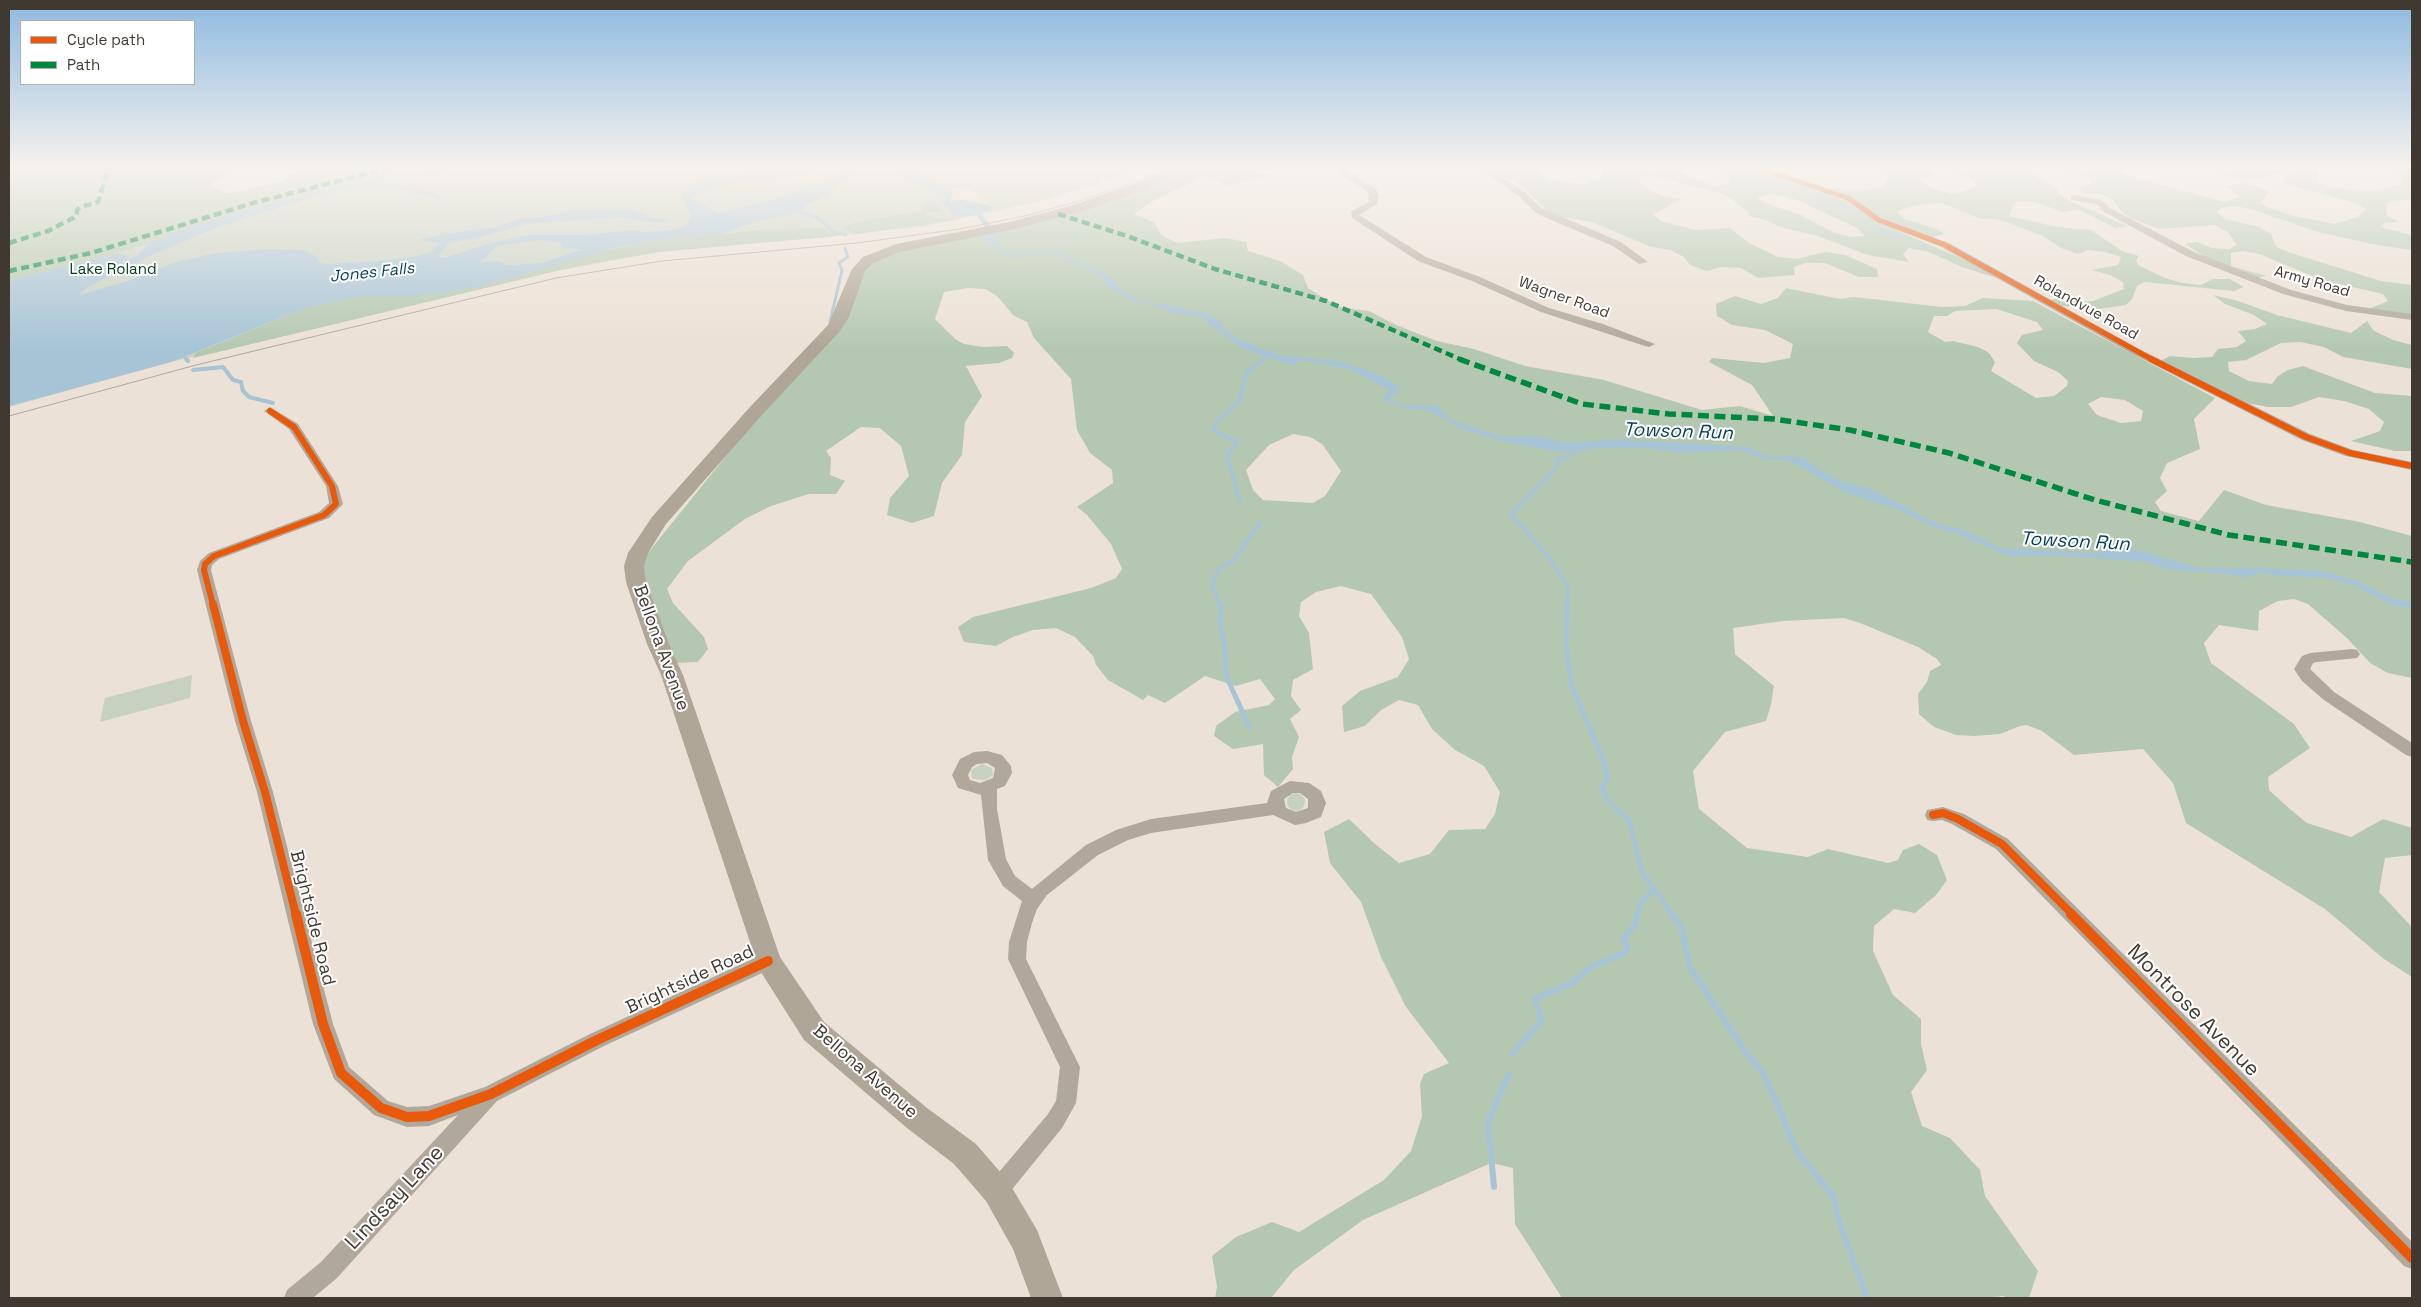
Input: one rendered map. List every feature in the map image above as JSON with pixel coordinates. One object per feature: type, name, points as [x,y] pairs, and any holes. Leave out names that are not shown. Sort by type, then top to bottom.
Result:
[{"type":"main road","name":"Bellona Avenue","points":[[1005,227],[896,248],[868,260],[859,269],[841,317],[834,328],[763,404],[659,521],[638,552],[634,566],[636,582],[658,644],[672,676],[768,961],[814,1031],[917,1118],[965,1154],[997,1191],[1026,1241],[1047,1298]]},
{"type":"street","name":"Wagner Road","points":[[1372,227],[1422,259],[1476,279],[1545,310],[1599,326],[1649,344]]},
{"type":"street","points":[[1577,227],[1617,244],[1642,262]]},
{"type":"street","name":"Rolandvue Road","points":[[1897,227],[1945,245],[2119,342],[2306,437],[2366,457],[2412,466]]},
{"type":"street","name":"Army Road","points":[[2139,227],[2190,254],[2287,292],[2346,308],[2412,317]]},
{"type":"street","name":"Brightside Road","points":[[270,410],[294,427],[332,486],[336,504],[324,515],[214,556],[205,564],[204,570],[238,702],[265,792],[322,1024],[341,1074],[360,1093],[381,1108],[407,1118],[429,1116],[491,1094],[597,1040],[768,961]]},
{"type":"street","points":[[2352,654],[2315,657],[2308,660],[2302,669],[2307,677],[2329,696],[2412,752]]},
{"type":"street","points":[[989,788],[991,830],[997,860],[1009,881],[1034,900]]},
{"type":"street","points":[[997,1191],[1055,1121],[1066,1103],[1070,1084],[1070,1066],[1017,959],[1022,923],[1041,890],[1092,850],[1122,835],[1151,826],[1276,808]]},
{"type":"street","name":"Montrose Avenue","points":[[1933,815],[1942,813],[1958,819],[2002,844],[2412,1258]]},
{"type":"street","name":"Lindsay Lane","points":[[295,1298],[329,1270],[491,1094]]},
{"type":"green space","name":"Lake Roland","points":[[9,227],[921,227],[660,252],[512,279],[171,362],[9,407]]},
{"type":"green space","points":[[9,227],[198,227],[118,253],[9,281]]},
{"type":"green space","points":[[844,227],[905,227],[852,235],[853,232],[842,229]]},
{"type":"green space","points":[[995,227],[1157,227],[1161,235],[1177,243],[1225,238],[1246,242],[1248,251],[1280,261],[1303,275],[1308,288],[1338,307],[1369,311],[1396,325],[1437,341],[1474,349],[1525,366],[1604,380],[1702,410],[1740,406],[1773,416],[1752,385],[1709,362],[1712,358],[1764,363],[1790,358],[1793,344],[1765,330],[1732,325],[1717,316],[1716,304],[1735,296],[1761,304],[1778,298],[1786,288],[1840,299],[1854,297],[1942,307],[1965,306],[1983,298],[2033,301],[2215,398],[2194,419],[2200,449],[2167,463],[2160,478],[2167,491],[2155,502],[2161,511],[2199,521],[2224,490],[2266,505],[2360,522],[2412,536],[2412,678],[2388,673],[2370,663],[2348,639],[2308,604],[2294,599],[2278,601],[2259,611],[2258,631],[2219,625],[2204,643],[2211,663],[2294,724],[2310,748],[2268,777],[2269,790],[2291,810],[2307,823],[2351,837],[2383,819],[2412,828],[2412,855],[2385,858],[2379,892],[2412,927],[2412,977],[2384,959],[2325,909],[2186,823],[2173,783],[2143,749],[2074,755],[2042,731],[2027,725],[2000,734],[1975,736],[1956,735],[1934,727],[1919,714],[1918,694],[1927,682],[1930,671],[1941,665],[1937,659],[1918,647],[1844,618],[1783,621],[1733,628],[1735,654],[1774,686],[1771,705],[1766,721],[1725,732],[1693,771],[1699,809],[1747,848],[1808,857],[1828,849],[1888,863],[1898,860],[1903,850],[1919,844],[1937,855],[1947,880],[1936,895],[1915,913],[1894,909],[1874,926],[1873,951],[1893,995],[1921,1019],[1921,1044],[1927,1070],[1911,1092],[1922,1126],[1950,1138],[1980,1170],[1985,1196],[2038,1271],[2029,1298],[2008,1298],[2003,1296],[1983,1298],[1562,1298],[1515,1224],[1513,1168],[1491,1163],[1363,1220],[1294,1270],[1271,1298],[1215,1298],[1217,1287],[1212,1256],[1236,1237],[1272,1222],[1299,1232],[1384,1180],[1411,1151],[1422,1116],[1420,1084],[1424,1074],[1449,1063],[1406,1007],[1381,957],[1361,902],[1330,863],[1324,832],[1349,819],[1375,844],[1399,863],[1430,854],[1449,830],[1485,829],[1495,814],[1500,792],[1484,766],[1455,750],[1432,729],[1418,705],[1399,700],[1381,710],[1365,726],[1344,732],[1342,706],[1360,691],[1398,677],[1409,659],[1402,637],[1371,594],[1341,586],[1316,592],[1301,602],[1299,616],[1309,633],[1313,669],[1293,680],[1291,696],[1301,710],[1290,719],[1299,737],[1292,757],[1293,769],[1278,787],[1264,775],[1263,744],[1233,749],[1214,736],[1216,726],[1235,712],[1269,705],[1275,699],[1260,679],[1236,686],[1205,676],[1165,703],[1148,695],[1143,700],[1108,680],[1096,665],[1093,656],[1075,637],[1056,628],[1033,630],[1013,637],[996,646],[964,642],[958,627],[973,617],[1091,588],[1116,578],[1122,569],[1111,544],[1087,515],[1077,507],[1113,483],[1112,470],[1090,453],[1077,430],[1071,379],[1034,338],[1027,322],[1013,315],[998,297],[986,289],[968,288],[944,292],[935,319],[955,339],[964,344],[983,347],[1007,346],[1014,353],[1012,358],[999,363],[966,366],[982,396],[965,422],[962,455],[942,483],[934,516],[912,523],[887,515],[890,498],[909,476],[901,446],[880,428],[861,427],[826,451],[831,458],[830,475],[845,481],[836,494],[809,494],[771,506],[745,519],[688,561],[667,589],[673,603],[704,637],[708,649],[698,662],[675,663],[646,592],[643,559],[751,425],[811,359],[865,269],[888,254]],"holes":[[[1996,309],[2037,322],[2043,330],[2022,335],[2017,343],[2034,361],[2058,372],[2068,381],[2067,386],[2054,396],[2036,398],[1991,371],[1995,362],[1989,353],[1978,347],[1953,341],[1945,342],[1928,332],[1934,316],[1947,316],[1955,311]],[[2101,397],[2125,400],[2143,411],[2141,421],[2121,423],[2097,415],[2088,404]],[[1293,434],[1310,437],[1322,444],[1341,471],[1325,496],[1313,503],[1263,500],[1253,490],[1246,470],[1269,445]]]},
{"type":"green space","points":[[1604,227],[1684,227],[1696,230],[1730,228],[1749,243],[1778,257],[1798,259],[1825,252],[1845,255],[1877,269],[1878,277],[1859,277],[1825,263],[1806,263],[1794,267],[1795,275],[1758,278],[1741,268],[1721,267],[1707,271],[1690,265],[1684,257],[1670,250],[1651,247]]},
{"type":"green space","points":[[1780,227],[1824,227],[1850,237],[1865,236],[1855,227],[1889,227],[1972,263],[2000,279],[1962,267],[1929,252],[1909,248],[1903,254],[1909,262],[1867,255],[1818,236]]},
{"type":"green space","points":[[1902,227],[1931,227],[1945,234],[1932,237]]},
{"type":"green space","points":[[2019,227],[2057,227],[2091,230],[2122,251],[2139,256],[2136,261],[2138,265],[2165,278],[2201,285],[2213,279],[2230,279],[2244,287],[2234,291],[2145,282],[2137,286],[2132,299],[2126,305],[2098,309],[2062,306],[2046,300],[2093,301],[2124,289],[2123,282],[2110,275],[2092,270],[2118,265],[2121,257],[2105,252],[2088,250],[2078,254],[2061,248],[2041,235]]},
{"type":"green space","points":[[2154,227],[2187,227],[2159,229]]},
{"type":"green space","points":[[2219,227],[2260,227],[2271,234],[2276,247],[2291,253],[2381,281],[2412,285],[2412,315],[2369,309],[2388,301],[2383,294],[2322,280],[2259,254],[2243,251],[2231,253],[2231,266],[2267,276],[2254,278],[2207,258],[2185,244],[2197,242],[2212,248],[2229,249],[2237,245],[2228,232]]},
{"type":"green space","points":[[2303,227],[2380,227],[2412,235],[2412,250],[2371,244]]},
{"type":"green space","points":[[820,228],[839,236],[658,252],[582,265],[193,358],[196,353],[298,311],[320,304],[363,296],[412,296],[652,240],[762,230]]},
{"type":"green space","points":[[2213,295],[2235,300],[2277,315],[2351,333],[2367,321],[2374,331],[2393,340],[2412,345],[2412,369],[2343,357],[2324,347],[2300,342],[2281,343],[2246,360],[2228,362],[2229,371],[2249,381],[2272,384],[2278,376],[2288,370],[2303,366],[2375,393],[2412,396],[2412,451],[2395,451],[2351,441],[2380,431],[2384,422],[2369,409],[2344,401],[2319,397],[2291,407],[2268,407],[2242,402],[2160,361],[2170,356],[2212,357],[2218,349],[2237,347],[2246,341],[2238,331],[2255,329],[2267,324],[2254,315],[2225,304]]},
{"type":"green space","points":[[192,675],[190,698],[100,722],[105,698]]},
{"type":"green space","points":[[982,764],[992,768],[993,775],[986,780],[972,779],[971,770]]},
{"type":"green space","points":[[1292,793],[1300,793],[1305,798],[1303,809],[1292,811],[1287,806],[1287,798]]},
{"type":"water","name":"Lake Roland","points":[[192,227],[218,227],[152,255],[88,287],[79,295],[125,282],[176,262],[216,253],[271,249],[304,250],[318,258],[320,263],[327,264],[384,261],[414,257],[431,252],[440,243],[419,240],[450,233],[497,227],[516,227],[485,236],[448,243],[439,255],[441,258],[447,257],[491,243],[530,235],[585,235],[634,230],[643,232],[676,230],[681,227],[740,227],[723,233],[652,240],[614,248],[478,287],[412,296],[363,296],[320,304],[297,311],[171,362],[9,406],[9,281],[118,253],[129,256],[127,260],[138,255],[150,242]],"holes":[[[541,240],[562,243],[560,246],[563,248],[583,249],[542,263],[507,265],[499,261],[479,263],[497,246]]]},
{"type":"water","name":"Towson Run","points":[[985,227],[992,227],[996,232],[1006,232],[995,239],[1005,252],[1016,255],[1052,250],[1062,251],[1071,260],[1082,263],[1112,278],[1120,289],[1139,301],[1207,314],[1223,323],[1221,326],[1241,340],[1278,355],[1338,361],[1373,372],[1396,384],[1400,391],[1390,397],[1391,400],[1404,405],[1437,406],[1448,418],[1501,437],[1537,436],[1568,443],[1615,439],[1748,447],[1769,457],[1790,456],[1805,459],[1840,481],[1873,490],[1937,524],[1962,529],[2001,548],[2099,553],[2103,548],[2118,545],[2205,569],[2241,567],[2322,571],[2355,580],[2393,599],[2412,602],[2412,608],[2392,605],[2353,585],[2326,578],[2278,576],[2260,573],[2244,578],[2229,574],[2169,570],[2147,562],[2064,556],[2008,556],[1953,532],[1931,526],[1899,510],[1846,493],[1790,461],[1764,459],[1740,450],[1690,453],[1643,448],[1601,448],[1561,452],[1505,442],[1463,429],[1428,410],[1409,409],[1385,400],[1383,397],[1389,390],[1349,369],[1301,360],[1294,365],[1288,364],[1245,349],[1208,324],[1205,317],[1172,313],[1165,309],[1130,300],[1109,287],[1104,281],[1103,276],[1069,262],[1057,254],[1046,252],[1016,258],[1006,256],[983,239],[990,234]]},
{"type":"waterway","points":[[828,227],[833,232],[846,235]]},
{"type":"waterway","points":[[1875,227],[1901,238]]},
{"type":"waterway","points":[[830,322],[842,270],[839,263],[848,257],[845,248]]},
{"type":"waterway","points":[[180,353],[188,361]]},
{"type":"waterway","name":"Towson Run","points":[[1262,360],[1270,354]]},
{"type":"waterway","points":[[1240,501],[1227,456],[1237,442],[1213,430],[1216,422],[1238,403],[1247,372],[1264,359]]},
{"type":"waterway","points":[[193,370],[223,367],[233,380],[241,382],[243,391],[249,397],[273,403]]},
{"type":"waterway","points":[[1567,605],[1568,587],[1550,559],[1511,514],[1557,467],[1557,460],[1570,455],[1580,447]]},
{"type":"waterway","points":[[1220,605],[1212,584],[1220,568],[1234,560],[1260,523]]},
{"type":"waterway","points":[[1219,604],[1222,610],[1220,620],[1225,650],[1226,676],[1250,728]]},
{"type":"waterway","points":[[1567,604],[1566,641],[1571,684],[1603,759],[1608,778],[1601,788],[1610,803],[1629,820],[1642,872],[1673,915]]},
{"type":"waterway","points":[[1637,915],[1640,903],[1654,889]]},
{"type":"waterway","points":[[1512,1054],[1542,1020],[1534,999],[1572,983],[1591,967],[1624,953],[1628,946],[1623,939],[1635,925],[1637,914]]},
{"type":"waterway","points":[[1672,914],[1681,926],[1690,967],[1742,1047],[1766,1078],[1798,1153],[1834,1197],[1838,1218],[1867,1298]]},
{"type":"waterway","points":[[1494,1187],[1488,1122],[1509,1074]]},
{"type":"tram line","points":[[9,416],[196,365],[556,278],[662,261],[857,243],[970,227]]},
{"type":"marked path","points":[[9,243],[56,227]]},
{"type":"marked path","points":[[9,271],[91,253],[175,227]]},
{"type":"marked path","points":[[1099,227],[1215,269],[1326,301],[1477,367],[1582,404],[1669,414],[1774,419],[1850,430],[1949,453],[2095,500],[2229,535],[2412,562]]},
{"type":"cycle path","points":[[1897,227],[1945,245],[2135,351],[2306,437],[2350,453],[2412,466]]},
{"type":"cycle path","points":[[270,411],[294,427],[332,486],[336,504],[324,515],[214,556],[205,564],[204,570],[243,721],[265,792],[323,1024],[341,1073],[381,1108],[407,1117],[429,1116],[491,1094],[597,1040],[768,961]]},
{"type":"cycle path","points":[[1933,815],[1943,813],[1958,819],[2002,844],[2412,1258]]},
{"type":"water label","name":"Jones Falls","points":[[372,273]]}]
